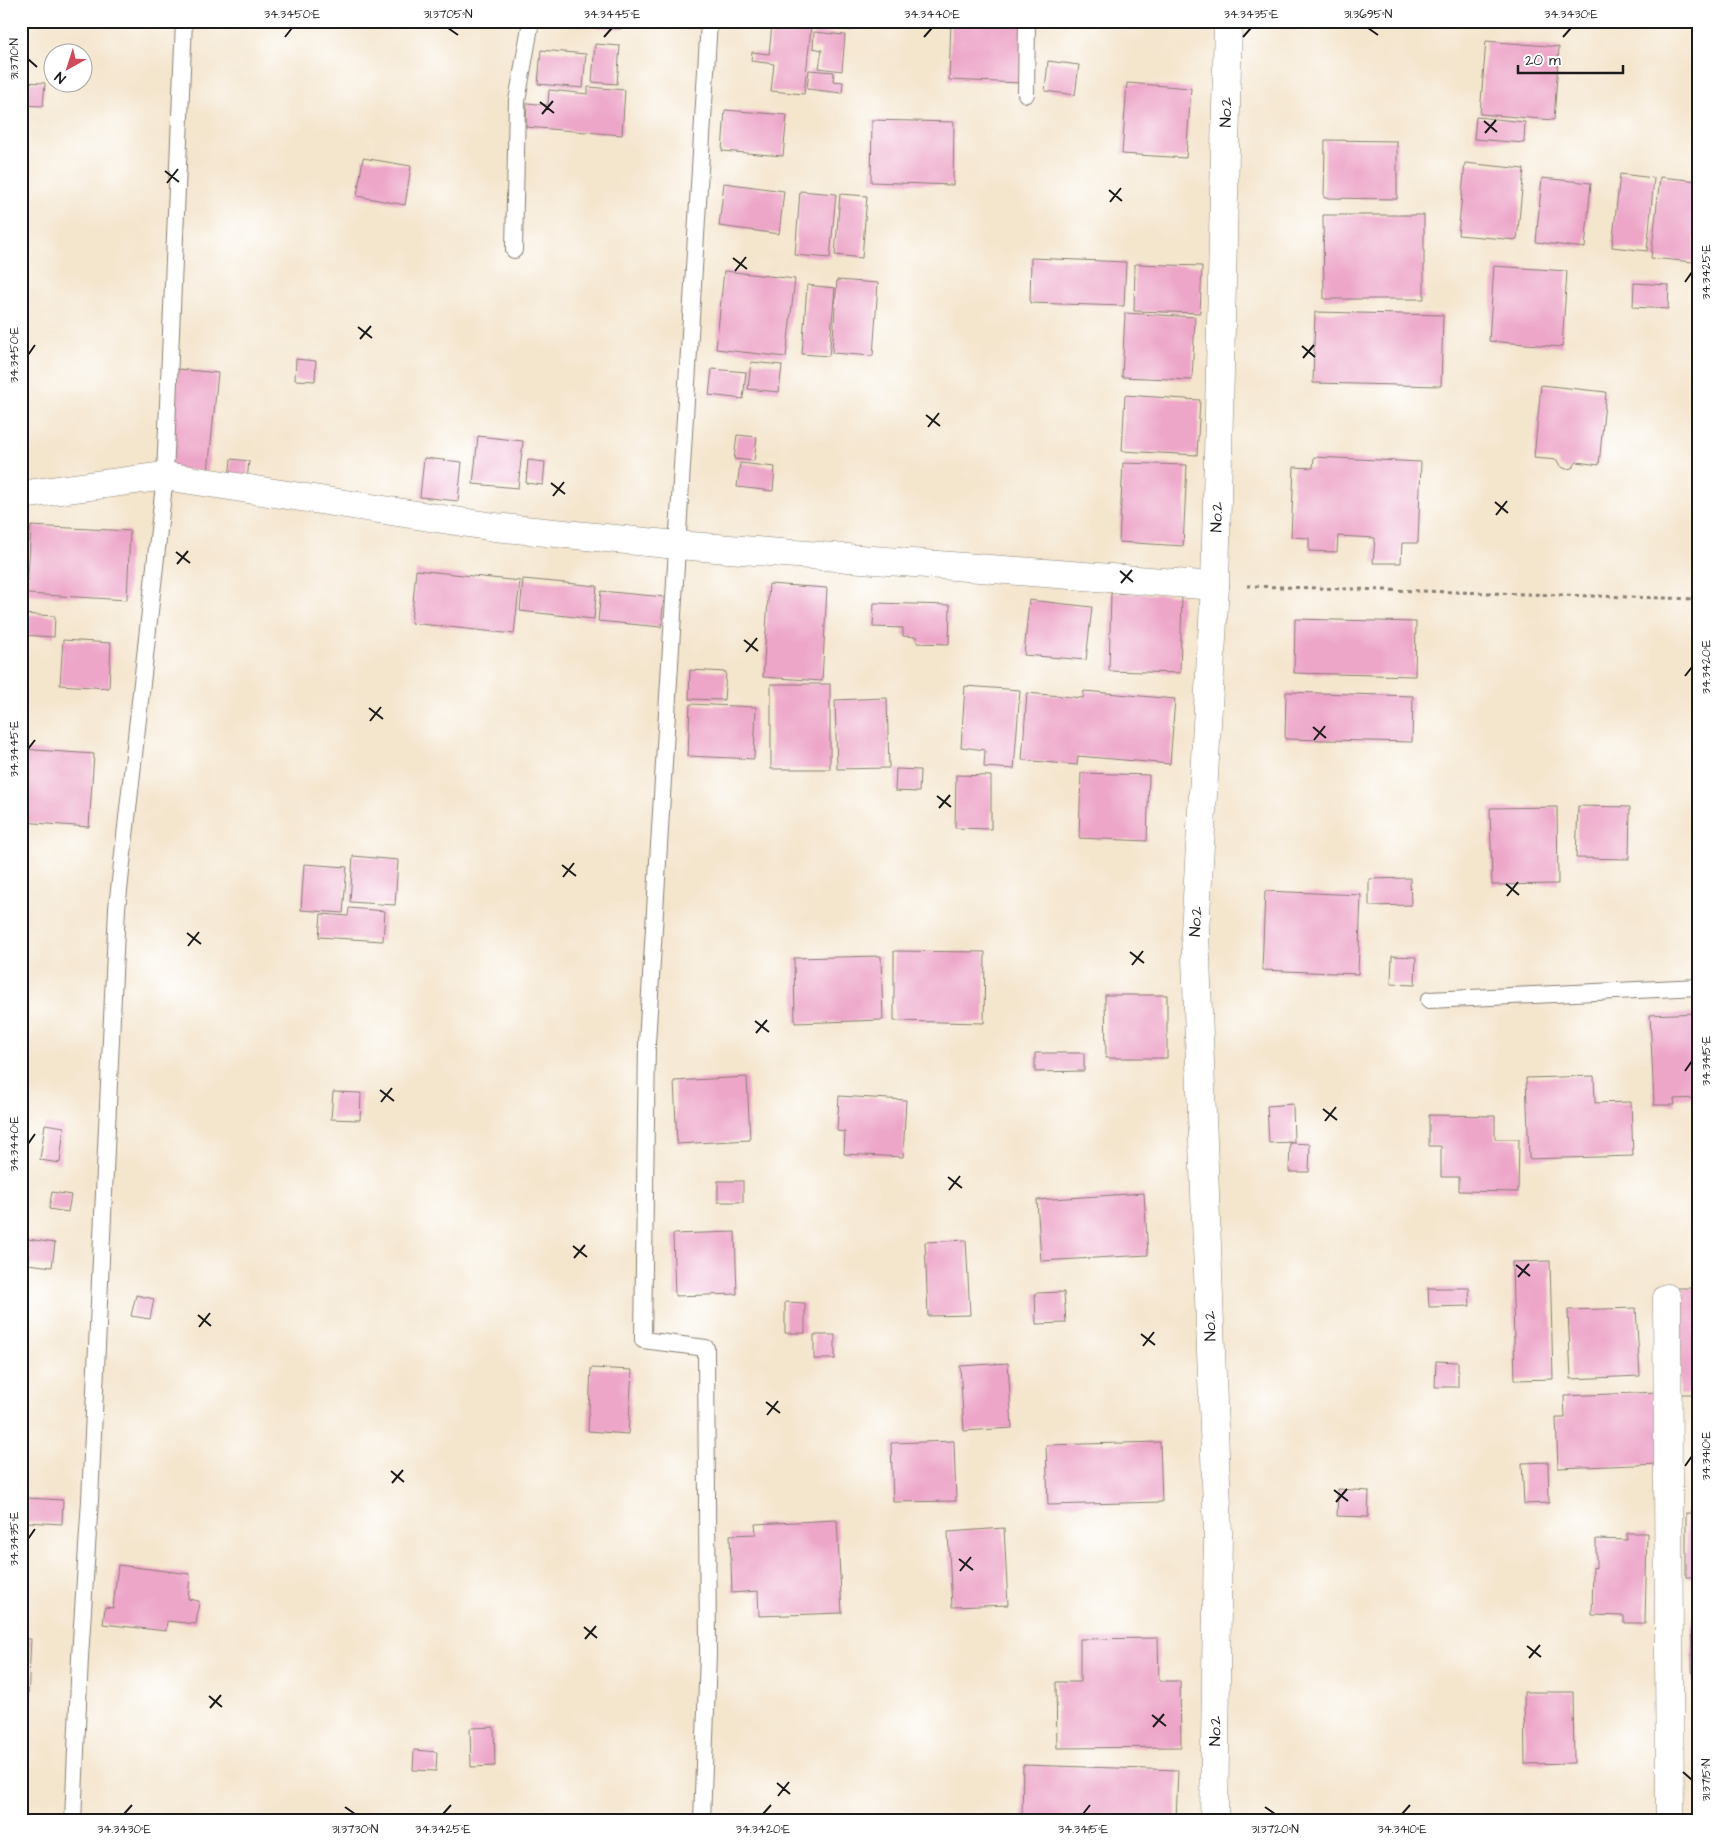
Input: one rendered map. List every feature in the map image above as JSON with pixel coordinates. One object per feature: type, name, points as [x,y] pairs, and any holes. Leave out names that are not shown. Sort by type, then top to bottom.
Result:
[{"type":"street","name":"No.2","points":[[1214,1821],[1218,1533],[1195,932],[1215,586],[1228,21]]},
{"type":"street","points":[[21,495],[165,476],[494,527],[677,545],[1215,586]]},
{"type":"street","points":[[1667,1298],[1670,1821]]},
{"type":"lane","points":[[73,1821],[80,1657],[91,1490],[117,908],[165,476],[184,21]]},
{"type":"lane","points":[[514,250],[517,101],[531,21]]},
{"type":"lane","points":[[702,1821],[708,1654],[706,1348],[643,1340],[647,1043],[709,21]]},
{"type":"lane","points":[[1026,94],[1027,21]]},
{"type":"lane","points":[[1429,1000],[1699,988]]},
{"type":"path","points":[[1215,586],[1699,599]]},
{"type":"building","points":[[560,21],[621,21],[621,29],[560,24]]},
{"type":"building","points":[[788,21],[805,21],[804,26],[811,27],[804,94],[771,91],[774,64],[751,61],[752,52],[769,54],[772,25],[788,27]]},
{"type":"building","points":[[815,21],[854,21],[853,30],[815,26]]},
{"type":"building","points":[[951,21],[1025,21],[1022,83],[949,80]]},
{"type":"building","points":[[814,32],[845,35],[842,71],[819,68],[822,50],[813,48]]},
{"type":"building","points":[[1486,41],[1559,47],[1554,120],[1480,114]]},
{"type":"building","points":[[595,44],[620,46],[617,84],[592,82]]},
{"type":"building","points":[[541,50],[586,54],[583,88],[538,84]]},
{"type":"building","points":[[1048,61],[1079,65],[1075,95],[1045,91]]},
{"type":"building","points":[[809,70],[834,72],[833,81],[843,82],[842,93],[807,89]]},
{"type":"building","points":[[21,82],[42,83],[42,92],[44,92],[43,106],[21,105]]},
{"type":"building","points":[[1127,83],[1191,88],[1186,158],[1122,154]]},
{"type":"building","points":[[588,87],[625,90],[622,135],[526,127],[527,103],[548,105],[549,90],[588,94]]},
{"type":"building","points":[[725,110],[787,115],[783,156],[722,151]]},
{"type":"building","points":[[1476,117],[1525,122],[1524,143],[1474,139]]},
{"type":"building","points":[[872,120],[954,122],[953,185],[871,182]]},
{"type":"building","points":[[1325,140],[1397,141],[1397,199],[1324,198]]},
{"type":"building","points":[[363,158],[411,166],[405,205],[357,196]]},
{"type":"building","points":[[1465,163],[1524,169],[1517,240],[1458,235]]},
{"type":"building","points":[[1620,174],[1654,178],[1647,251],[1612,247]]},
{"type":"building","points":[[1660,177],[1699,181],[1699,202],[1693,262],[1651,258]]},
{"type":"building","points":[[1542,178],[1591,183],[1585,248],[1536,242]]},
{"type":"building","points":[[724,183],[784,191],[779,234],[719,226]]},
{"type":"building","points":[[800,191],[836,194],[830,258],[795,255]]},
{"type":"building","points":[[840,194],[867,196],[862,258],[835,255]]},
{"type":"building","points":[[1323,215],[1424,215],[1424,299],[1324,299]]},
{"type":"building","points":[[1031,258],[1126,262],[1124,306],[1030,303]]},
{"type":"building","points":[[1135,264],[1202,266],[1200,313],[1134,311]]},
{"type":"building","points":[[1494,266],[1567,271],[1562,347],[1489,341]]},
{"type":"building","points":[[724,271],[795,279],[786,357],[716,349]]},
{"type":"building","points":[[837,280],[878,283],[873,356],[832,353]]},
{"type":"building","points":[[1634,283],[1669,285],[1668,309],[1633,307]]},
{"type":"building","points":[[807,285],[835,288],[829,356],[802,354]]},
{"type":"building","points":[[1315,312],[1443,315],[1441,386],[1313,383]]},
{"type":"building","points":[[1125,313],[1195,317],[1192,380],[1122,377]]},
{"type":"building","points":[[296,359],[316,361],[315,381],[295,380]]},
{"type":"building","points":[[751,362],[782,365],[779,392],[748,389]]},
{"type":"building","points":[[178,369],[218,373],[208,472],[168,468]]},
{"type":"building","points":[[712,369],[746,372],[743,399],[709,395]]},
{"type":"building","points":[[1541,385],[1606,392],[1599,465],[1577,462],[1572,468],[1566,469],[1560,466],[1557,460],[1534,458]]},
{"type":"building","points":[[1125,395],[1200,400],[1197,455],[1122,451]]},
{"type":"building","points":[[737,435],[757,437],[754,461],[734,459]]},
{"type":"building","points":[[478,436],[523,441],[518,488],[473,484]]},
{"type":"building","points":[[1314,457],[1421,462],[1418,543],[1402,543],[1401,563],[1373,563],[1375,538],[1338,536],[1337,552],[1309,551],[1309,538],[1291,537],[1294,467],[1313,468]]},
{"type":"building","points":[[424,458],[462,462],[458,501],[420,497]]},
{"type":"building","points":[[231,459],[249,461],[247,481],[229,479]]},
{"type":"building","points":[[528,460],[545,462],[543,485],[526,483]]},
{"type":"building","points":[[740,463],[775,467],[773,491],[737,487]]},
{"type":"building","points":[[1123,463],[1187,465],[1183,546],[1119,542]]},
{"type":"building","points":[[31,526],[130,531],[127,600],[27,594]]},
{"type":"building","points":[[416,570],[520,581],[514,634],[411,623]]},
{"type":"building","points":[[523,579],[597,586],[594,619],[520,611]]},
{"type":"building","points":[[769,584],[827,588],[822,681],[763,677]]},
{"type":"building","points":[[601,591],[664,597],[661,627],[598,621]]},
{"type":"building","points":[[1111,593],[1182,595],[1180,673],[1109,671]]},
{"type":"building","points":[[1029,600],[1092,607],[1086,660],[1024,655]]},
{"type":"building","points":[[874,603],[950,605],[949,644],[917,643],[917,637],[903,636],[903,628],[873,627]]},
{"type":"building","points":[[21,614],[55,616],[54,637],[21,635]]},
{"type":"building","points":[[1295,619],[1416,622],[1415,676],[1294,673]]},
{"type":"building","points":[[63,640],[111,643],[109,688],[60,685]]},
{"type":"building","points":[[690,670],[726,672],[724,700],[689,699]]},
{"type":"building","points":[[771,684],[830,684],[830,769],[771,769]]},
{"type":"building","points":[[965,686],[1020,690],[1014,769],[984,767],[985,750],[961,747]]},
{"type":"building","points":[[1084,691],[1175,699],[1170,764],[1078,756],[1077,765],[1022,760],[1027,693],[1083,698]]},
{"type":"building","points":[[1286,692],[1413,696],[1412,742],[1285,739]]},
{"type":"building","points":[[887,698],[889,768],[837,769],[835,700]]},
{"type":"building","points":[[690,704],[756,707],[754,759],[688,756]]},
{"type":"building","points":[[21,749],[94,754],[89,827],[21,822]]},
{"type":"building","points":[[896,769],[920,770],[919,792],[895,791]]},
{"type":"building","points":[[1081,773],[1149,775],[1147,841],[1079,838]]},
{"type":"building","points":[[956,775],[991,776],[991,829],[955,828]]},
{"type":"building","points":[[1578,806],[1630,807],[1629,859],[1576,858]]},
{"type":"building","points":[[1557,807],[1558,884],[1492,885],[1490,808]]},
{"type":"building","points":[[353,856],[398,860],[395,905],[350,902]]},
{"type":"building","points":[[304,864],[347,867],[343,913],[301,910]]},
{"type":"building","points":[[1410,878],[1411,905],[1369,906],[1369,879]]},
{"type":"building","points":[[1265,891],[1361,895],[1358,974],[1262,970]]},
{"type":"building","points":[[349,908],[385,911],[383,941],[319,937],[321,914],[348,916]]},
{"type":"building","points":[[894,951],[985,952],[984,1023],[894,1021]]},
{"type":"building","points":[[881,956],[883,1020],[795,1023],[794,958]]},
{"type":"building","points":[[1392,956],[1416,957],[1415,985],[1391,984]]},
{"type":"building","points":[[1105,995],[1167,995],[1167,1058],[1106,1058]]},
{"type":"building","points":[[1699,1013],[1699,1098],[1674,1099],[1675,1105],[1654,1105],[1650,1015]]},
{"type":"building","points":[[1035,1053],[1084,1053],[1084,1071],[1035,1072]]},
{"type":"building","points":[[1594,1076],[1595,1103],[1631,1102],[1633,1156],[1529,1159],[1526,1078]]},
{"type":"building","points":[[747,1077],[750,1140],[677,1144],[674,1081]]},
{"type":"building","points":[[333,1092],[361,1093],[360,1120],[331,1119]]},
{"type":"building","points":[[839,1096],[906,1100],[903,1157],[844,1154],[845,1132],[837,1131]]},
{"type":"building","points":[[1293,1104],[1294,1142],[1269,1143],[1267,1106]]},
{"type":"building","points":[[1429,1115],[1495,1116],[1495,1139],[1519,1139],[1518,1192],[1459,1191],[1459,1177],[1441,1177],[1441,1146],[1429,1146]]},
{"type":"building","points":[[45,1124],[64,1127],[60,1163],[40,1160]]},
{"type":"building","points":[[1290,1143],[1310,1144],[1309,1172],[1289,1172]]},
{"type":"building","points":[[718,1181],[743,1181],[743,1202],[718,1202]]},
{"type":"building","points":[[52,1192],[71,1195],[68,1212],[49,1209]]},
{"type":"building","points":[[1144,1193],[1148,1255],[1041,1261],[1037,1200]]},
{"type":"building","points":[[735,1232],[737,1294],[675,1296],[673,1234]]},
{"type":"building","points":[[21,1238],[55,1243],[52,1267],[28,1264],[29,1254],[21,1253]]},
{"type":"building","points":[[966,1240],[970,1315],[928,1316],[925,1242]]},
{"type":"building","points":[[1550,1261],[1553,1379],[1515,1380],[1512,1262]]},
{"type":"building","points":[[1428,1288],[1469,1288],[1470,1306],[1429,1307]]},
{"type":"building","points":[[1676,1288],[1699,1288],[1699,1394],[1679,1394]]},
{"type":"building","points":[[1064,1292],[1066,1323],[1036,1324],[1035,1293]]},
{"type":"building","points":[[136,1295],[154,1299],[150,1319],[131,1316]]},
{"type":"building","points":[[785,1302],[805,1303],[805,1333],[785,1333]]},
{"type":"building","points":[[1636,1308],[1640,1376],[1571,1379],[1568,1310]]},
{"type":"building","points":[[814,1335],[835,1335],[835,1359],[814,1359]]},
{"type":"building","points":[[1436,1361],[1458,1362],[1458,1387],[1435,1387]]},
{"type":"building","points":[[1008,1363],[1012,1428],[964,1431],[960,1366]]},
{"type":"building","points":[[591,1368],[632,1370],[628,1434],[588,1431]]},
{"type":"building","points":[[1658,1392],[1661,1464],[1558,1468],[1556,1418],[1565,1418],[1564,1396]]},
{"type":"building","points":[[954,1441],[956,1501],[893,1502],[891,1443]]},
{"type":"building","points":[[1160,1442],[1162,1502],[1048,1505],[1046,1445]]},
{"type":"building","points":[[1548,1462],[1549,1503],[1524,1504],[1522,1463]]},
{"type":"building","points":[[1338,1489],[1369,1491],[1368,1517],[1337,1516]]},
{"type":"building","points":[[27,1498],[63,1500],[62,1524],[26,1522]]},
{"type":"building","points":[[1686,1513],[1699,1513],[1699,1577],[1686,1577]]},
{"type":"building","points":[[837,1520],[842,1613],[759,1616],[758,1591],[732,1593],[730,1535],[756,1534],[755,1524]]},
{"type":"building","points":[[1004,1528],[1008,1605],[952,1607],[948,1532]]},
{"type":"building","points":[[1627,1533],[1647,1533],[1645,1623],[1624,1623],[1624,1616],[1592,1615],[1593,1567],[1596,1568],[1596,1539],[1627,1540]]},
{"type":"building","points":[[118,1565],[190,1574],[188,1599],[199,1601],[196,1624],[167,1621],[166,1631],[103,1624],[105,1607],[113,1608]]},
{"type":"building","points":[[1691,1622],[1699,1622],[1699,1692],[1693,1692]]},
{"type":"building","points":[[1158,1638],[1159,1681],[1180,1681],[1181,1747],[1057,1748],[1056,1682],[1080,1682],[1080,1639]]},
{"type":"building","points":[[21,1639],[31,1639],[28,1699],[21,1699]]},
{"type":"building","points":[[1524,1692],[1573,1692],[1574,1763],[1525,1764]]},
{"type":"building","points":[[494,1727],[495,1766],[471,1767],[470,1728]]},
{"type":"building","points":[[414,1750],[437,1752],[436,1771],[413,1770]]},
{"type":"building","points":[[1023,1765],[1178,1770],[1176,1821],[1022,1821]]}]
